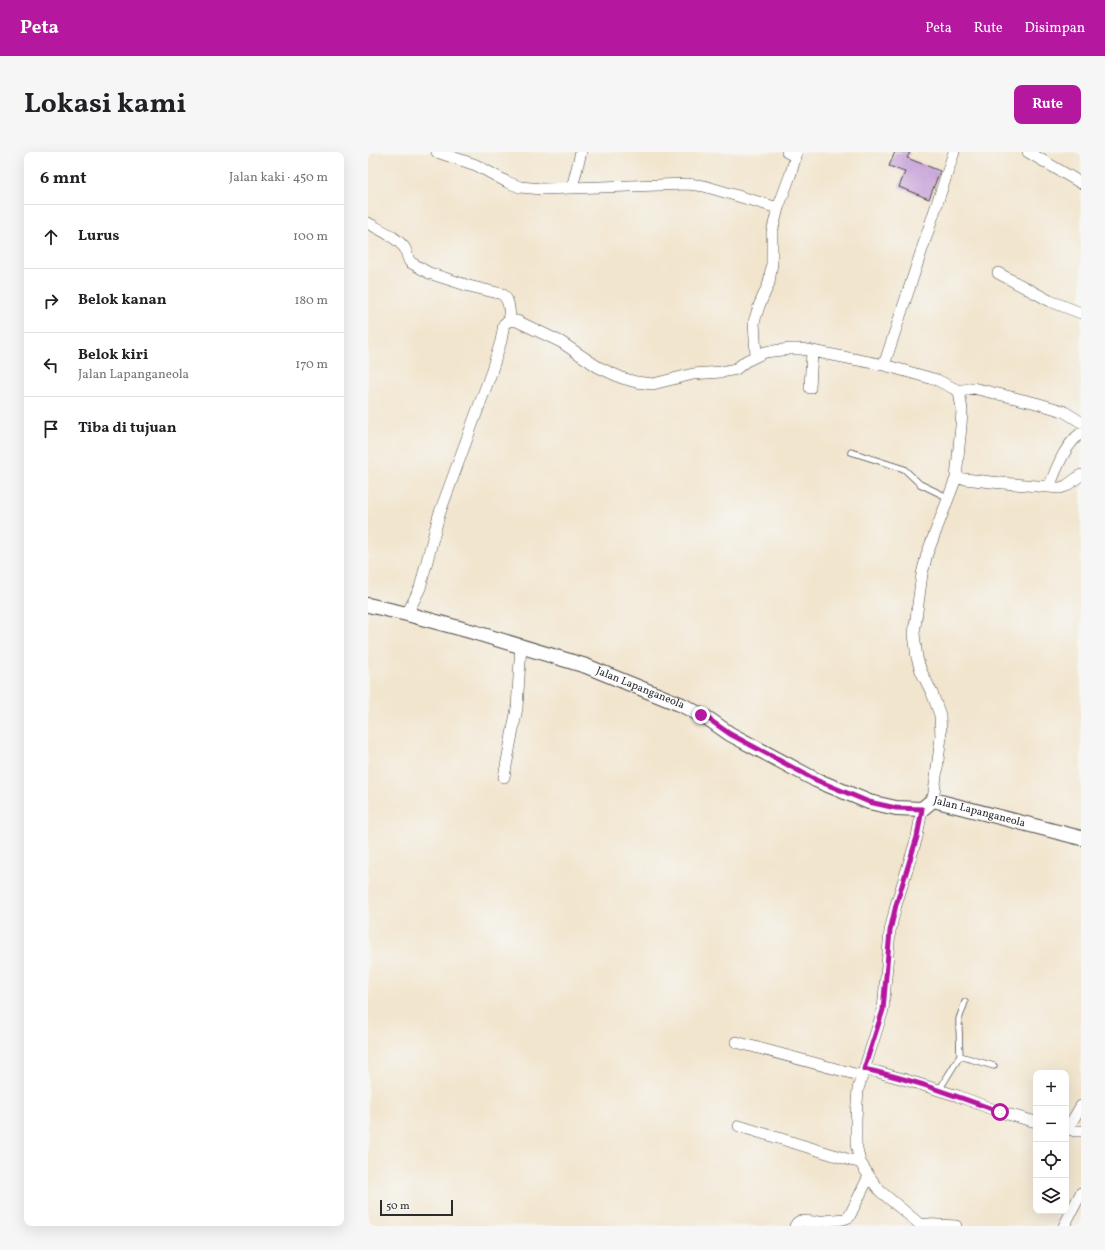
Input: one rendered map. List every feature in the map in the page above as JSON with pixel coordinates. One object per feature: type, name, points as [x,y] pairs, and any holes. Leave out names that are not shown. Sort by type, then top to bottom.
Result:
[{"type":"street","points":[[437,152],[476,165],[507,182],[520,187],[542,189],[688,184],[704,186],[778,208]]},
{"type":"street","points":[[572,188],[581,152]]},
{"type":"street","points":[[884,365],[954,152]]},
{"type":"street","points":[[1028,152],[1081,183]]},
{"type":"street","points":[[756,356],[754,322],[768,283],[772,263],[772,232],[778,208],[790,176],[793,154]]},
{"type":"street","points":[[368,223],[392,237],[405,248],[410,262],[429,273],[469,286],[502,294],[506,297],[508,302],[510,320]]},
{"type":"street","points":[[998,273],[1050,301],[1081,313]]},
{"type":"street","points":[[407,614],[420,588],[439,515],[490,376],[501,341],[504,324],[510,320],[517,321],[561,342],[598,367],[622,378],[636,382],[653,384],[693,374],[721,372],[736,368],[765,352],[802,349],[884,365],[937,380],[959,391],[973,388],[1036,403],[1064,412],[1081,422]]},
{"type":"street","points":[[810,388],[812,351]]},
{"type":"street","points":[[933,800],[941,737],[940,715],[932,693],[921,671],[914,634],[922,574],[927,554],[956,478],[962,410],[959,391]]},
{"type":"street","points":[[1049,487],[1066,449],[1074,438],[1081,433]]},
{"type":"street","points":[[956,478],[1060,488],[1066,486],[1081,475]]},
{"type":"street","name":"Jalan Lapanganeola","points":[[368,605],[407,614],[586,666],[682,705],[710,720],[730,734],[816,780],[869,802],[896,808],[922,809],[933,800],[1081,838]]},
{"type":"street","points":[[504,777],[517,708],[521,646]]},
{"type":"street","points":[[922,809],[917,837],[896,905],[890,931],[883,1010],[858,1089],[856,1144],[860,1162],[880,1191],[921,1225],[956,1226]]},
{"type":"street","points":[[736,1042],[863,1073],[884,1073],[939,1090],[1000,1112],[1033,1121]]},
{"type":"street","points":[[1069,1125],[1081,1106]]},
{"type":"street","points":[[739,1126],[860,1162]]},
{"type":"street","points":[[1069,1129],[1081,1131]]},
{"type":"street","points":[[795,1226],[800,1222],[816,1222],[850,1217],[869,1176]]},
{"type":"street","points":[[1064,1226],[1081,1193]]},
{"type":"lane","points":[[851,452],[904,469],[920,484],[949,498]]},
{"type":"lane","points":[[939,1090],[960,1056],[959,1028],[965,1002]]},
{"type":"lane","points":[[960,1056],[994,1066]]},
{"type":"building","points":[[895,152],[910,152],[907,158],[940,171],[929,199],[899,187],[905,172],[889,166]]},
{"type":"route","points":[[701,715],[730,734],[816,780],[869,802],[896,808],[922,809],[917,837],[896,905],[890,931],[883,1010],[864,1069],[958,1096],[1000,1112]]}]
